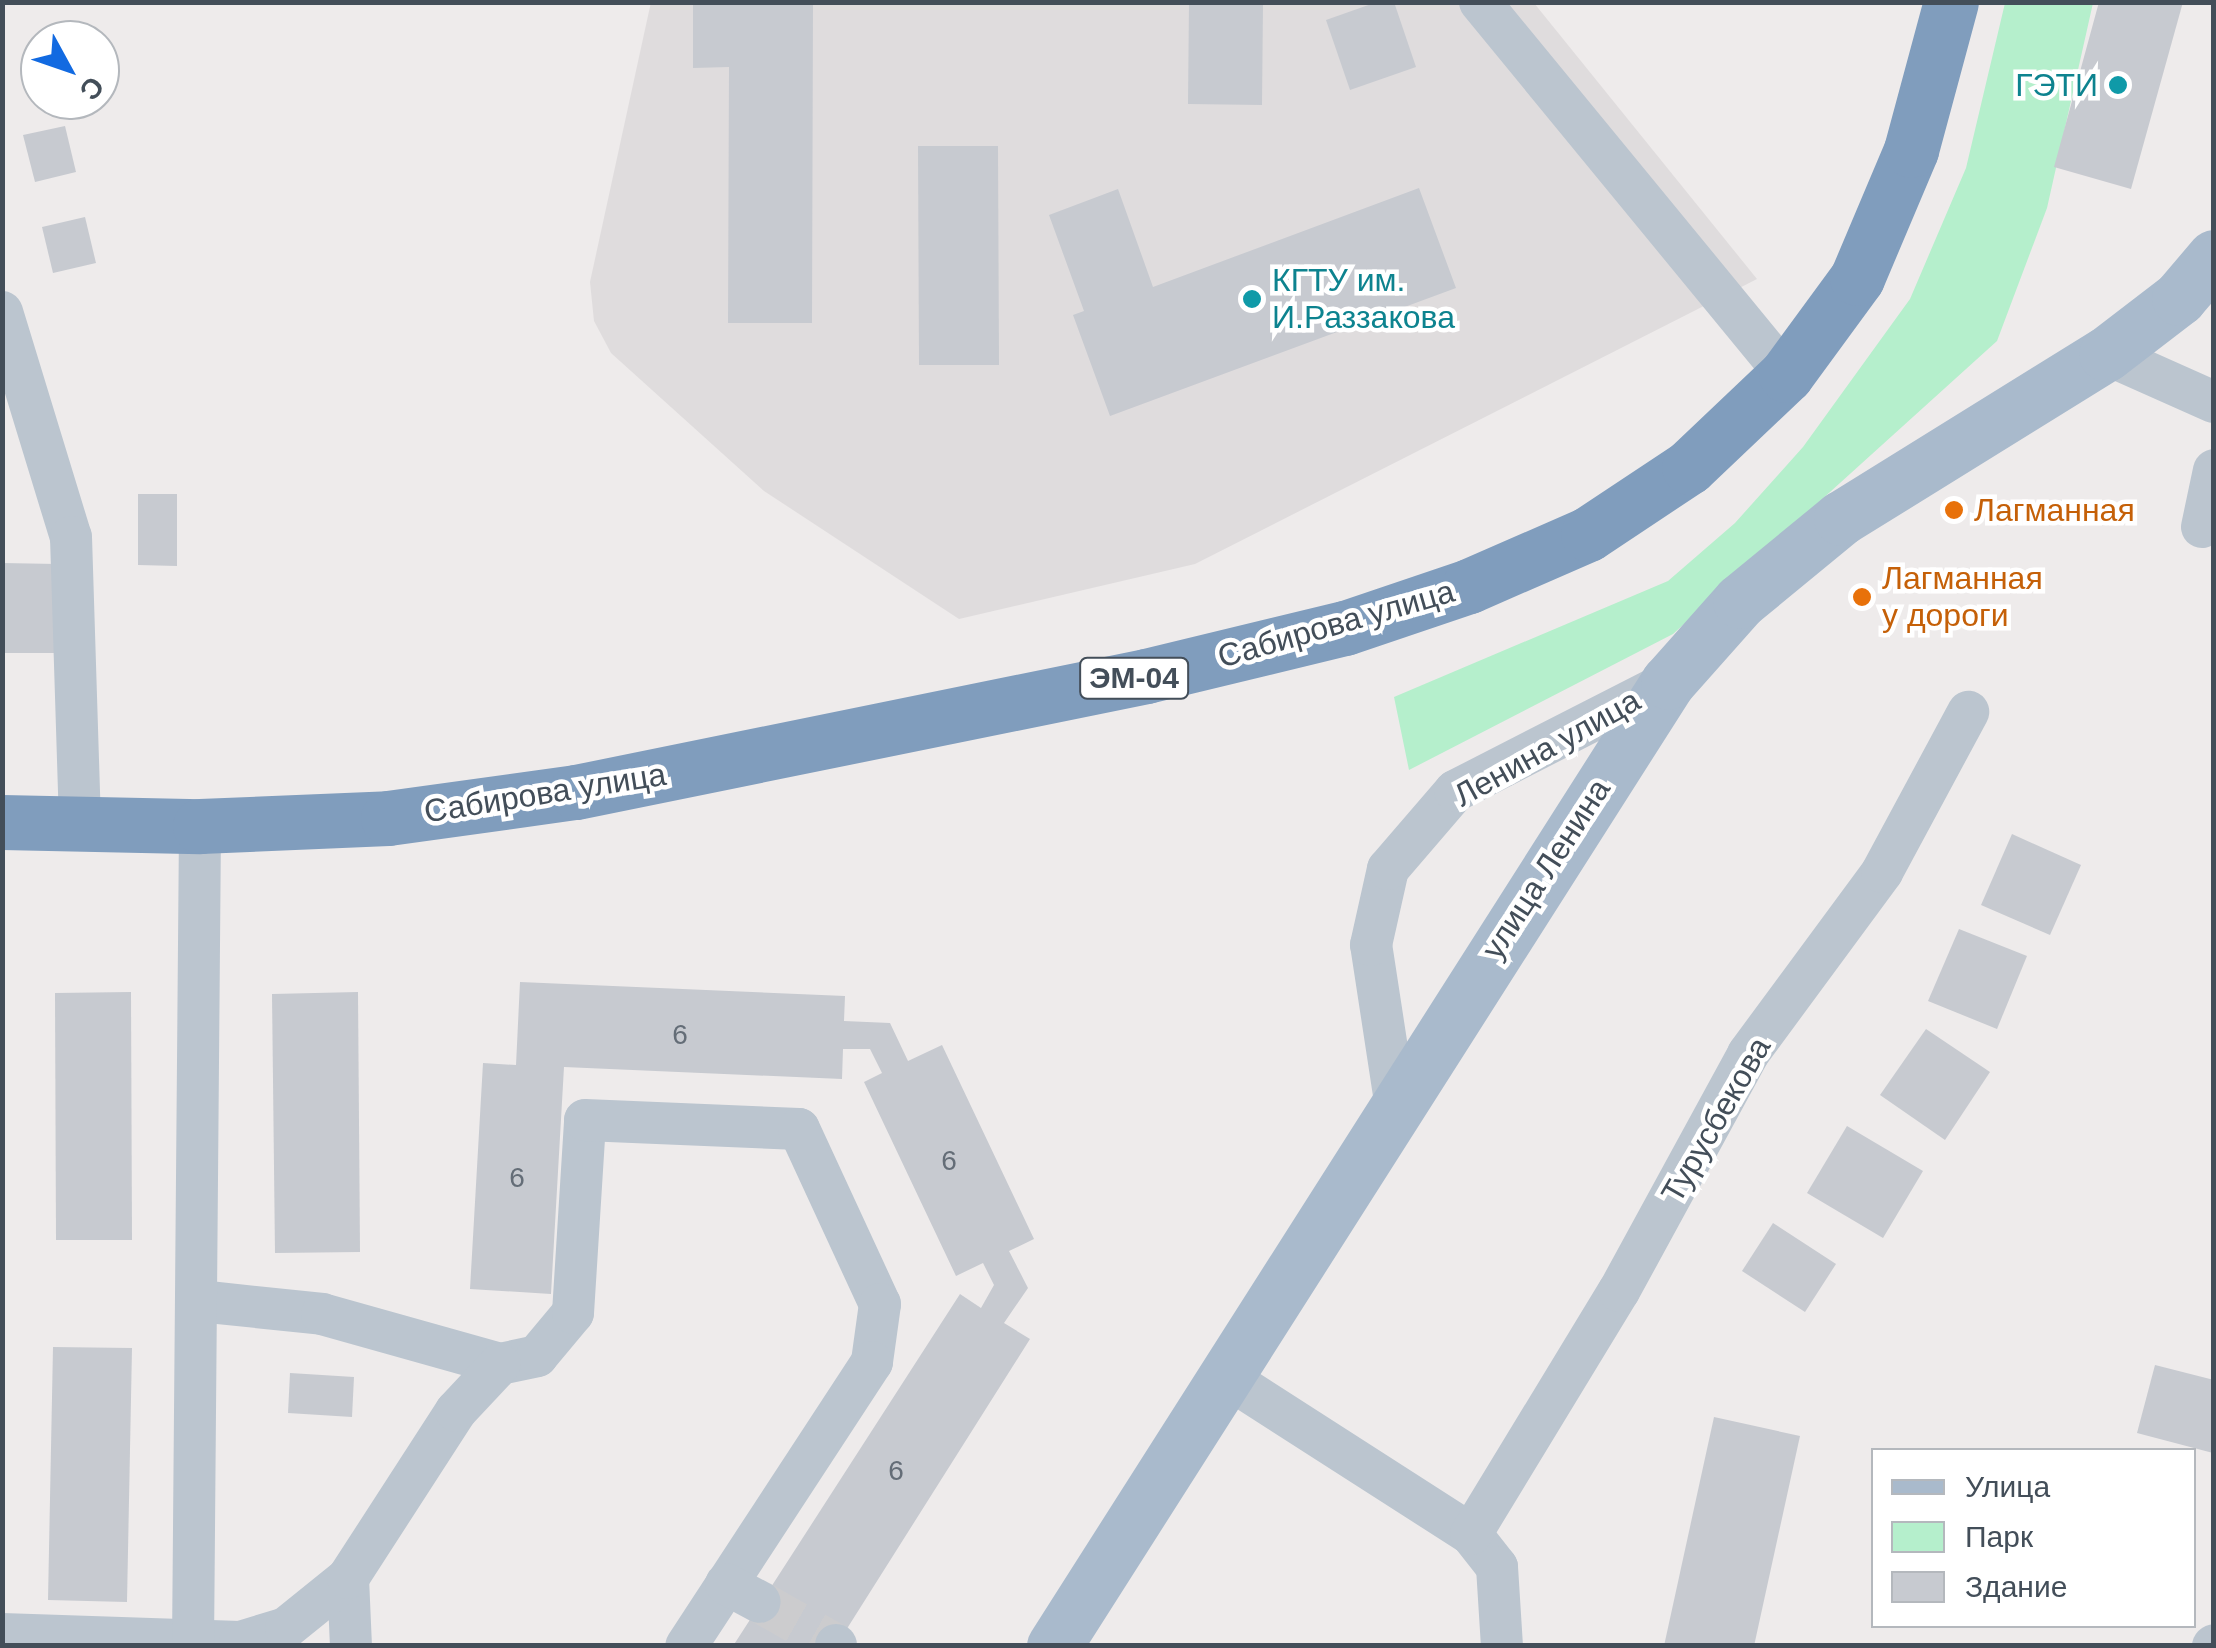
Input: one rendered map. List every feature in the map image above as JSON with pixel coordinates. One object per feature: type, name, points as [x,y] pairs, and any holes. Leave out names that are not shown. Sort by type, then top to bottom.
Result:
[{"type":"highway","name":"Сабирова улица","points":[[2,822],[200,826],[388,818],[576,792],[1344,628],[1469,586],[1588,534],[1690,467],[1786,375],[1857,278],[1911,150],[1951,2]]},
{"type":"main road","name":"улица Ленина","points":[[1054,1646],[1395,1101],[1668,682],[1740,601],[1841,518],[2106,354],[2179,298],[2214,257]]},
{"type":"street","points":[[1480,2],[1786,375]]},
{"type":"street","points":[[2,312],[72,537],[80,824]]},
{"type":"street","points":[[2106,354],[2214,402]]},
{"type":"street","points":[[2202,527],[2214,470]]},
{"type":"street","name":"Ленина улица","points":[[1395,1101],[1371,945],[1388,869],[1455,792],[1668,682]]},
{"type":"street","name":"Турусбекова","points":[[1471,1534],[1619,1291],[1748,1054],[1882,872],[1968,712]]},
{"type":"street","points":[[193,1641],[199,1301],[200,826]]},
{"type":"street","points":[[199,1301],[322,1314],[500,1364],[538,1356],[572,1313],[585,1120],[800,1129],[880,1304],[872,1362],[743,1593],[686,1646]]},
{"type":"street","points":[[2,1634],[240,1642],[286,1628],[348,1578],[456,1411],[500,1364]]},
{"type":"street","points":[[1223,1375],[1471,1534],[1497,1568],[1502,1646]]},
{"type":"street","points":[[348,1578],[351,1646]]},
{"type":"shaded area","points":[[651,2],[1534,3],[1757,279],[1195,564],[959,619],[764,491],[611,353],[594,321],[590,282]]},
{"type":"green space","points":[[2005,3],[2093,3],[2047,208],[1997,341],[1673,634],[1409,770],[1394,697],[1668,581],[1735,523],[1803,447],[1910,299],[1966,168]]},
{"type":"building","points":[[693,2],[813,2],[812,323],[728,323],[729,67],[693,68]]},
{"type":"building","points":[[1189,2],[1263,2],[1262,105],[1188,104]]},
{"type":"building","points":[[1377,2],[1394,2],[1416,67],[1350,90],[1326,20]]},
{"type":"building","name":"ГЭТИ","points":[[2099,2],[2183,2],[2131,189],[2054,167]]},
{"type":"building","points":[[65,126],[76,172],[35,182],[23,135]]},
{"type":"building","points":[[918,146],[998,146],[999,365],[919,365]]},
{"type":"building","name":"КГТУ им. И.Раззакова","points":[[1419,188],[1456,288],[1110,416],[1073,315],[1084,311],[1049,215],[1118,189],[1153,287]]},
{"type":"building","points":[[85,217],[96,263],[53,273],[42,227]]},
{"type":"building","points":[[138,494],[177,494],[177,566],[138,565]]},
{"type":"building","points":[[2,563],[57,564],[57,653],[2,653]]},
{"type":"building","points":[[2012,834],[2081,865],[2050,935],[1981,905]]},
{"type":"building","points":[[1959,929],[2027,956],[1997,1029],[1928,1001]]},
{"type":"building","points":[[520,982],[845,996],[844,1021],[890,1023],[908,1061],[942,1045],[1034,1239],[1009,1251],[1028,1288],[1004,1323],[1030,1339],[836,1646],[733,1646],[960,1294],[981,1308],[994,1285],[983,1263],[956,1276],[864,1082],[882,1073],[870,1049],[843,1049],[842,1079],[564,1067],[551,1294],[470,1289],[483,1063],[516,1065]]},
{"type":"building","points":[[131,992],[132,1240],[56,1240],[55,993]]},
{"type":"building","points":[[358,992],[360,1252],[275,1253],[272,994]]},
{"type":"building","points":[[1926,1029],[1990,1072],[1945,1140],[1880,1095]]},
{"type":"building","points":[[1847,1126],[1923,1171],[1883,1238],[1807,1193]]},
{"type":"building","points":[[1773,1223],[1836,1264],[1805,1312],[1742,1271]]},
{"type":"building","points":[[53,1347],[132,1348],[127,1602],[48,1600]]},
{"type":"building","points":[[2155,1365],[2214,1380],[2213,1453],[2137,1433]]},
{"type":"building","points":[[290,1373],[354,1377],[352,1417],[288,1413]]},
{"type":"building","points":[[1714,1417],[1800,1436],[1754,1646],[1664,1646]]},
{"type":"tunnel","points":[[760,1602],[836,1645]]},
{"type":"place","name":"ГЭТИ","points":[[2118,85]]},
{"type":"place","name":"КГТУ им. И.Раззакова","points":[[1252,299]]},
{"type":"place","name":"Лагманная","points":[[1954,510]]},
{"type":"place","name":"Лагманная у дороги","points":[[1862,597]]}]
